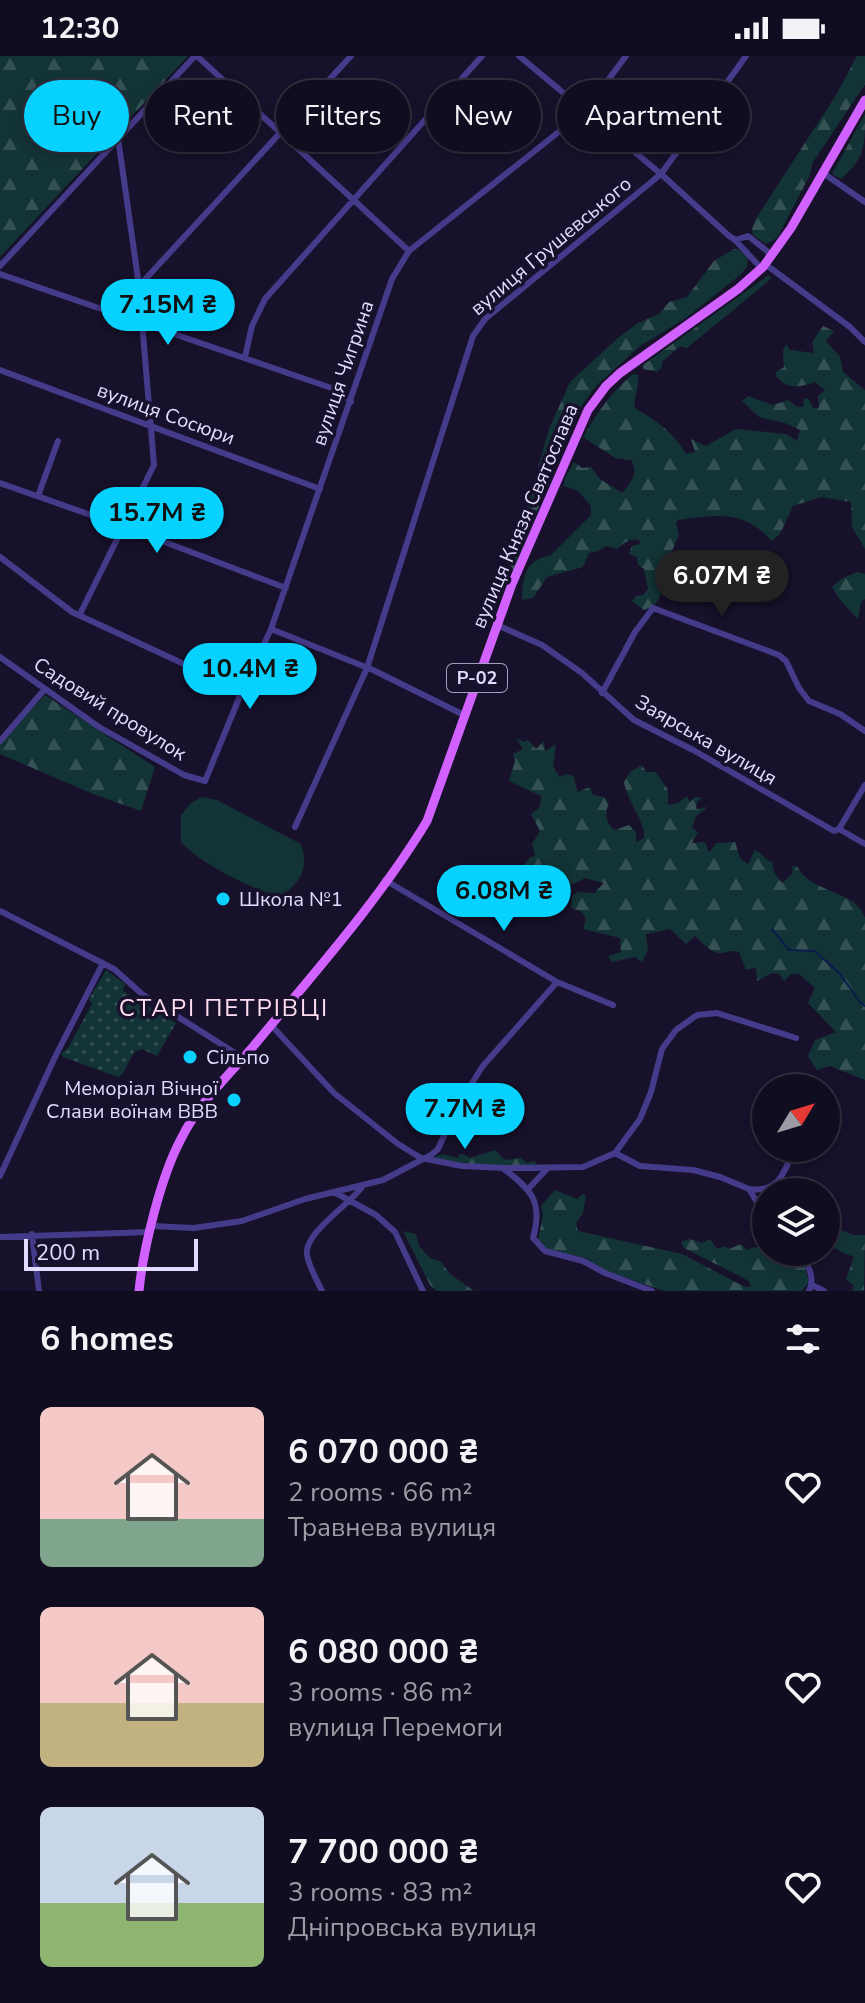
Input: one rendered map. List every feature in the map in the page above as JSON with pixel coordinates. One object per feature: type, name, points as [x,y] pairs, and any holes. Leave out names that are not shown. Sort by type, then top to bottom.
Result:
[{"type":"main road","name":"вулиця Князя Святослава","points":[[139,1291],[141,1269],[168,1168],[181,1138],[207,1100],[271,1025],[385,880],[427,821],[497,625],[588,410],[606,386],[738,289],[766,262],[791,228],[865,100]]},
{"type":"street","points":[[129,126],[196,56],[276,128]]},
{"type":"street","points":[[329,80],[351,56]]},
{"type":"street","points":[[245,357],[252,326],[265,299],[482,56]]},
{"type":"street","points":[[519,56],[557,88]]},
{"type":"street","name":"вулиця Чигрина","points":[[608,80],[626,56]]},
{"type":"street","name":"вулиця Грушевського","points":[[295,827],[367,668],[473,336],[485,319],[661,174],[746,56]]},
{"type":"street","name":"вулиця Чигрина","points":[[205,781],[271,629],[392,279],[409,251],[557,133]]},
{"type":"street","points":[[139,286],[276,139]]},
{"type":"street","points":[[0,266],[105,152]]},
{"type":"street","points":[[80,614],[154,465],[139,286],[120,152]]},
{"type":"street","points":[[302,152],[409,251]]},
{"type":"street","points":[[634,152],[735,240],[850,327],[865,342]]},
{"type":"street","points":[[823,173],[865,202]]},
{"type":"street","points":[[735,240],[748,236],[766,262]]},
{"type":"street","points":[[0,274],[340,391],[351,402]]},
{"type":"street","name":"вулиця Сосюри","points":[[0,370],[320,489]]},
{"type":"street","points":[[38,496],[58,441]]},
{"type":"street","points":[[0,483],[286,588]]},
{"type":"street","points":[[0,557],[72,612],[242,691]]},
{"type":"street","points":[[602,693],[635,632],[653,608],[779,655],[786,661],[809,701],[840,714],[865,731]]},
{"type":"street","name":"Заярська вулиця","points":[[497,625],[542,645],[582,673],[634,720],[693,750],[802,815],[834,831],[839,829],[865,844]]},
{"type":"street","points":[[271,629],[367,668],[464,715]]},
{"type":"street","name":"Садовий провулок","points":[[0,657],[99,727],[184,775],[205,781]]},
{"type":"street","points":[[0,741],[44,690]]},
{"type":"street","points":[[839,829],[865,785]]},
{"type":"street","points":[[385,880],[557,982],[613,1005]]},
{"type":"street","points":[[0,911],[103,963],[142,994],[243,1058]]},
{"type":"street","points":[[0,1176],[103,963]]},
{"type":"street","points":[[0,1237],[194,1228],[242,1221],[305,1199],[383,1180],[438,1149],[457,1108],[493,1053],[557,982]]},
{"type":"street","points":[[271,1025],[334,1093],[398,1144],[421,1158],[462,1166],[504,1168],[583,1167],[615,1153],[640,1119],[662,1049],[676,1030],[697,1015],[717,1013],[796,1038]]},
{"type":"street","points":[[615,1153],[640,1166],[693,1170],[749,1189],[768,1188],[783,1179],[789,1162]]},
{"type":"street","points":[[504,1168],[528,1189],[539,1215],[533,1238],[545,1251],[583,1261],[652,1291]]},
{"type":"street","points":[[528,1189],[547,1169]]},
{"type":"street","points":[[322,1291],[307,1257],[306,1245],[314,1234],[353,1201],[362,1187]]},
{"type":"street","points":[[749,1189],[752,1194]]},
{"type":"street","points":[[334,1192],[353,1201],[395,1232],[423,1291]]},
{"type":"street","points":[[32,1234],[39,1291]]},
{"type":"street","points":[[807,1266],[811,1288],[824,1291]]},
{"type":"green space","points":[[0,56],[188,56],[166,80],[145,80],[145,102],[129,119],[129,80],[24,80],[24,152],[98,152],[0,257]]},
{"type":"green space","points":[[857,56],[865,56],[865,84],[813,162],[809,177],[777,238],[766,244],[753,235],[755,220],[836,95]]},
{"type":"green space","points":[[865,114],[862,151],[841,179],[832,174]]},
{"type":"green space","points":[[734,249],[740,250],[748,259],[747,267],[740,275],[686,318],[640,346],[598,384],[584,402],[567,435],[513,573],[509,571],[549,429],[570,382],[638,323],[659,314],[669,302],[687,297],[714,261]]},
{"type":"green space","points":[[769,275],[771,279],[687,348],[680,346],[662,362],[657,372],[643,369],[643,365]]},
{"type":"green space","points":[[823,326],[834,331],[826,341],[840,357],[843,372],[865,390],[865,549],[852,527],[851,502],[821,497],[793,506],[780,534],[772,541],[740,519],[717,516],[678,520],[679,535],[664,569],[664,588],[654,606],[644,610],[632,601],[648,589],[644,569],[638,565],[637,557],[629,554],[632,546],[640,544],[639,540],[627,542],[618,549],[606,546],[589,553],[583,567],[547,577],[533,598],[522,600],[523,584],[531,565],[550,556],[591,515],[591,506],[578,491],[564,486],[574,462],[582,468],[591,467],[600,479],[622,493],[633,478],[631,460],[615,458],[583,437],[605,403],[625,381],[633,374],[638,375],[635,408],[670,433],[686,454],[695,452],[691,439],[706,446],[736,429],[786,434],[797,441],[800,430],[759,417],[742,401],[748,396],[773,405],[788,400],[797,407],[803,407],[804,398],[809,399],[813,408],[819,408],[818,396],[825,390],[815,382],[804,386],[787,385],[775,373],[784,367],[786,344],[790,350],[814,353],[812,342]]},
{"type":"green space","points":[[857,572],[865,574],[865,599],[861,602],[858,619],[832,587]]},
{"type":"green space","points":[[45,695],[155,767],[141,811],[0,754],[0,743]]},
{"type":"green space","points":[[516,738],[524,742],[528,740],[536,749],[544,741],[545,751],[556,744],[553,767],[560,777],[565,774],[574,776],[577,792],[590,787],[593,795],[604,797],[609,803],[606,814],[611,827],[614,830],[629,825],[636,832],[636,842],[644,838],[644,832],[624,782],[630,772],[642,765],[646,772],[656,772],[668,790],[668,805],[678,803],[687,796],[690,802],[695,797],[702,798],[697,802],[696,809],[708,807],[696,816],[692,828],[698,832],[692,843],[705,842],[709,853],[716,843],[735,842],[740,858],[748,864],[755,850],[772,862],[774,872],[782,883],[793,873],[792,866],[797,866],[812,882],[843,896],[860,909],[865,918],[865,1080],[830,1066],[817,1070],[808,1056],[815,1040],[836,1032],[808,1003],[815,988],[799,974],[791,974],[784,981],[779,974],[772,973],[757,981],[756,968],[746,970],[739,952],[715,952],[695,936],[686,944],[670,929],[646,934],[648,950],[642,962],[635,957],[612,962],[608,956],[621,952],[620,938],[583,929],[586,919],[582,912],[571,908],[572,896],[577,892],[594,893],[604,883],[585,878],[555,893],[529,888],[522,868],[530,857],[535,856],[532,844],[540,831],[531,814],[540,807],[541,796],[509,781],[515,761],[513,754],[523,749]]},
{"type":"green space","points":[[202,797],[217,800],[301,844],[304,861],[298,881],[279,897],[213,867],[190,850],[181,842],[181,815],[191,803]]},
{"type":"green space","points":[[106,970],[125,984],[123,991],[176,1023],[157,1056],[142,1049],[134,1052],[118,1077],[63,1057],[61,1053],[68,1048],[92,1004],[89,999]]},
{"type":"green space","points":[[495,1150],[505,1160],[521,1158],[527,1163],[535,1161],[536,1164],[534,1167],[463,1164],[432,1158],[443,1154],[457,1158],[461,1153],[470,1158]]},
{"type":"green space","points":[[555,1190],[577,1199],[583,1194],[586,1196],[583,1213],[576,1223],[578,1231],[682,1254],[745,1287],[751,1287],[749,1281],[684,1248],[681,1242],[690,1239],[702,1243],[710,1239],[717,1249],[724,1246],[729,1249],[741,1244],[747,1250],[752,1248],[752,1266],[805,1266],[809,1282],[802,1291],[664,1291],[607,1271],[585,1258],[547,1249],[538,1240],[543,1215],[541,1206]]},
{"type":"green space","points":[[840,1230],[853,1235],[865,1235],[864,1291],[852,1291],[854,1286],[846,1279],[854,1257],[841,1252]]},
{"type":"green space","points":[[403,1231],[416,1234],[419,1246],[430,1258],[440,1261],[450,1274],[474,1291],[437,1291],[430,1285]]},
{"type":"waterway","points":[[772,929],[789,950],[815,951],[840,974],[865,1006]]},
{"type":"place","name":"Школа №1","points":[[223,899]]},
{"type":"place","name":"Сільпо","points":[[190,1057]]},
{"type":"place","name":"Меморіал Вічної Слави воїнам ВВВ","points":[[234,1100]]},
{"type":"district","name":"СТАРІ ПЕТРІВЦІ","points":[[224,1008]]}]
